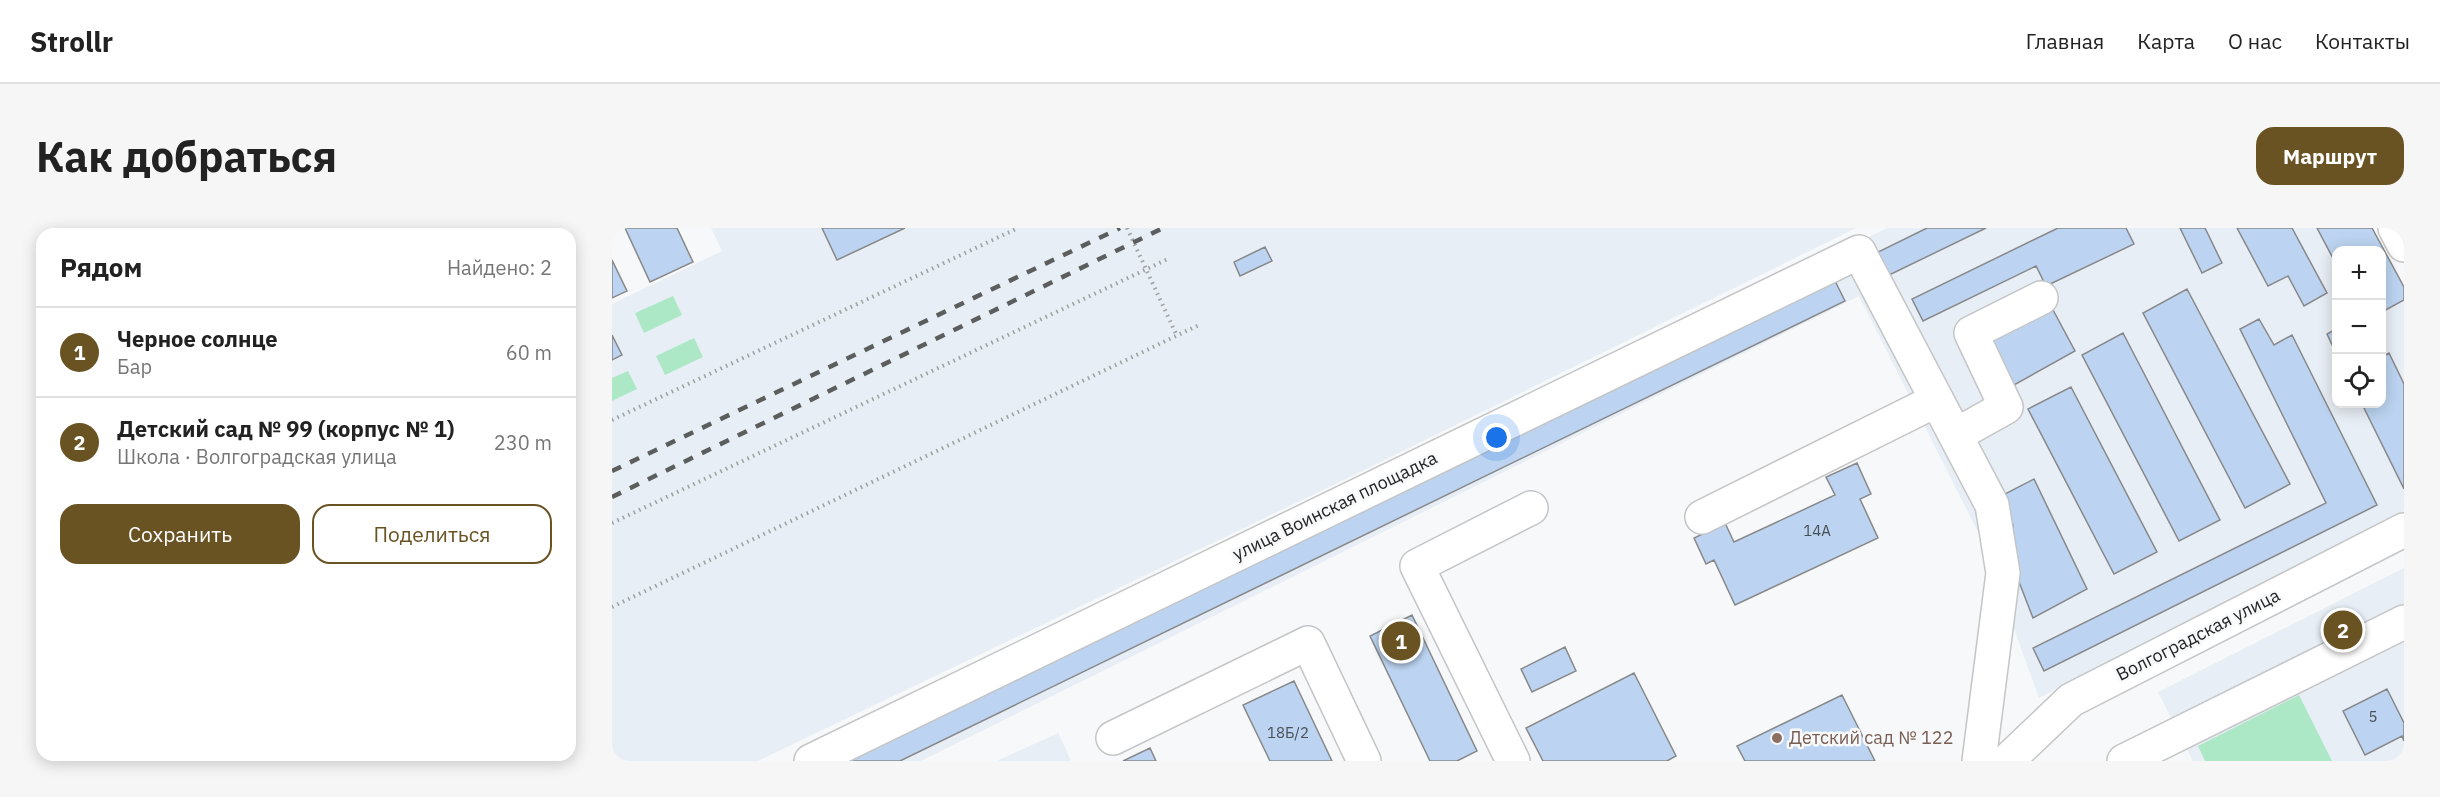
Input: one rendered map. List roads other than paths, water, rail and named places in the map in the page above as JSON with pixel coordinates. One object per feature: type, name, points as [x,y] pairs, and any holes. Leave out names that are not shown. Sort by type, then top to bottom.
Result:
[{"type":"street","name":"улица Воинская площадка","points":[[811,761],[1859,252],[1937,400]]},
{"type":"street","points":[[1956,435],[2006,408],[1971,333],[2041,298]]},
{"type":"street","points":[[1702,517],[1937,400],[1992,505],[2003,573],[1979,761]]},
{"type":"street","points":[[1513,761],[1417,566],[1531,508]]},
{"type":"street","name":"Волгоградская улица","points":[[2012,760],[2071,700],[2404,530]]},
{"type":"street","points":[[2124,761],[2404,622]]},
{"type":"street","points":[[1113,738],[1308,643],[1365,761]]},
{"type":"railway","points":[[612,471],[1120,228]]},
{"type":"railway","points":[[612,497],[1163,228]]},
{"type":"place","name":"Детский сад № 99 (корпус № 1)","points":[[2343,630]]},
{"type":"place","name":"Черное солнце","points":[[1401,641]]},
{"type":"place","name":"Детский сад № 122","points":[[1777,738]]}]
